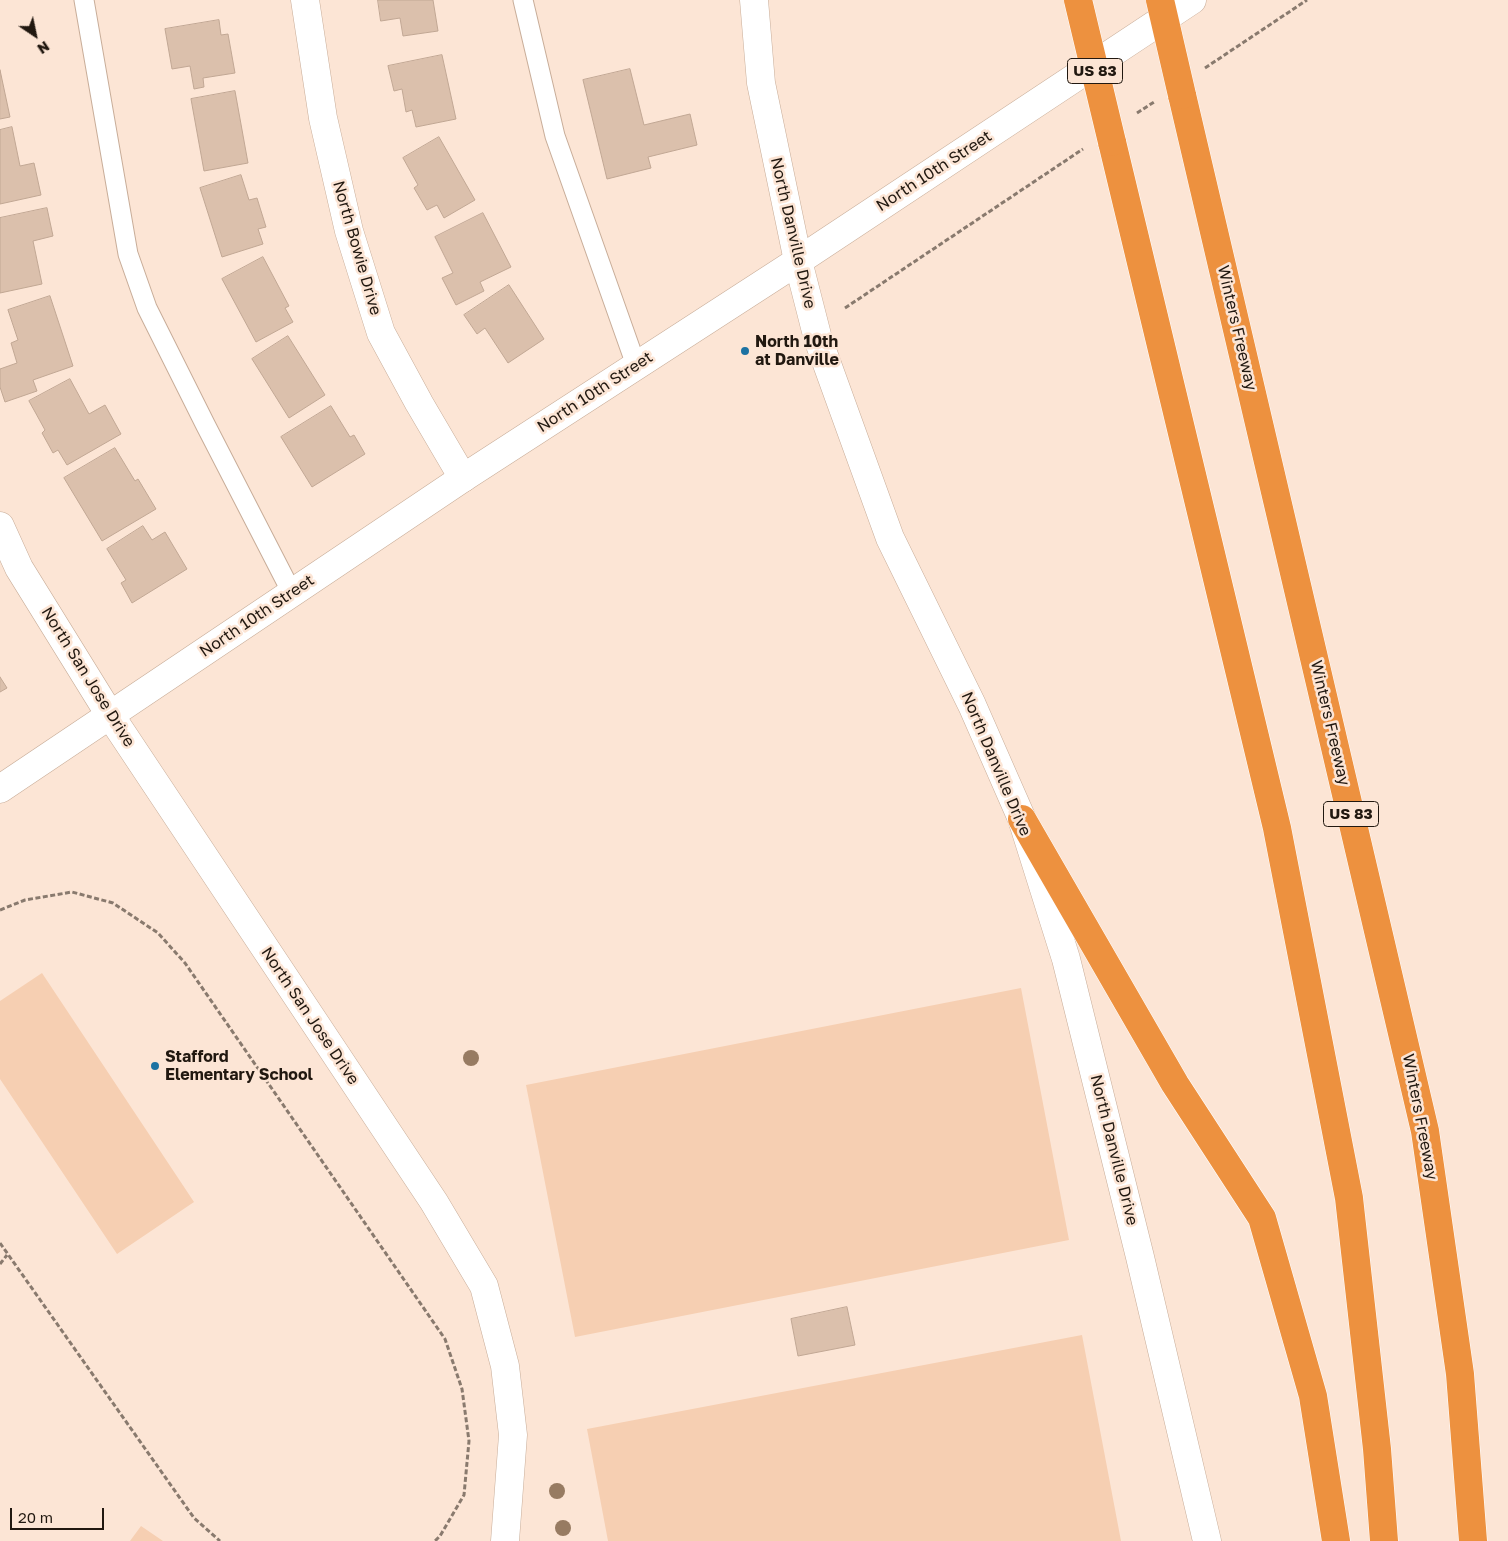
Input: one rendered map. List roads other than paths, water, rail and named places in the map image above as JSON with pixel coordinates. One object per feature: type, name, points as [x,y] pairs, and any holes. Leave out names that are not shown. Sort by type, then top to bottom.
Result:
[{"type":"highway","name":"US 83","points":[[1078,0],[1277,828],[1349,1198],[1377,1449],[1384,1541]]},
{"type":"highway","name":"Winters Freeway","points":[[1160,0],[1170,97],[1426,1131],[1460,1374],[1473,1541]]},
{"type":"highway","points":[[1022,819],[1175,1084],[1262,1218],[1313,1396],[1336,1541]]},
{"type":"main road","name":"North Bowie Drive","points":[[305,0],[323,118],[347,222],[382,333],[419,403],[463,478]]},
{"type":"main road","name":"North Danville Drive","points":[[754,0],[760,83],[798,261],[818,339],[890,538],[972,705],[1022,819],[1066,959],[1140,1257],[1207,1541]]},
{"type":"main road","name":"North 10th Street","points":[[0,789],[463,478],[798,261],[1192,0]]},
{"type":"main road","name":"North San Jose Drive","points":[[0,526],[20,568],[110,715],[434,1202],[484,1286],[505,1366],[513,1435],[505,1541]]},
{"type":"lane","points":[[84,0],[128,254],[147,308],[292,592]]},
{"type":"lane","points":[[523,0],[555,136],[636,365]]},
{"type":"place","name":"North 10th at Danville","points":[[745,351]]},
{"type":"place","name":"Stafford Elementary School","points":[[155,1066]]}]
